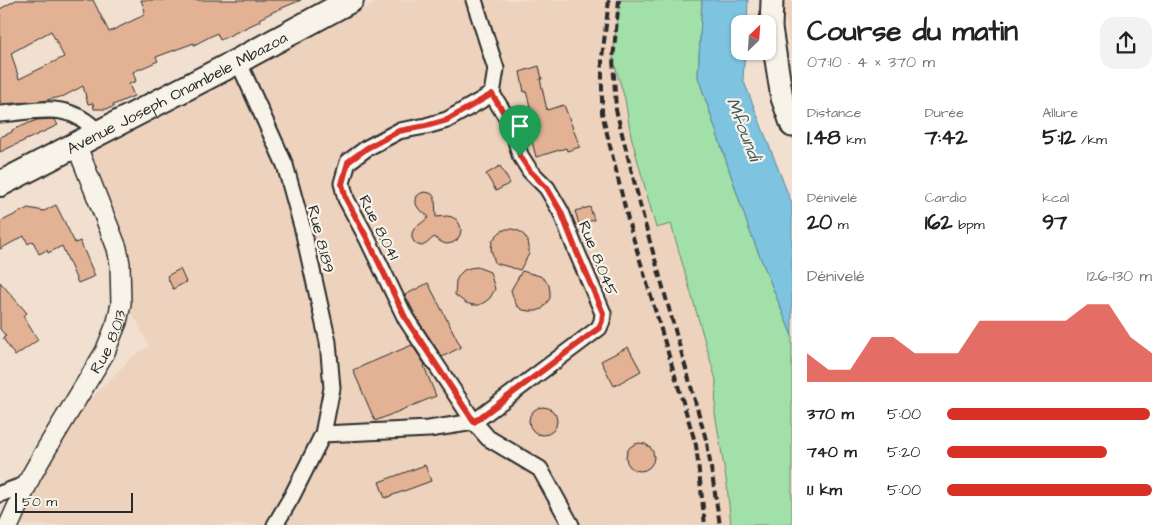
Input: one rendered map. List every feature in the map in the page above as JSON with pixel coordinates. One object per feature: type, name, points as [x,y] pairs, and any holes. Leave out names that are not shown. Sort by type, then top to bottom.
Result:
[{"type":"main road","name":"Avenue Joseph Onambele Mbazoa","points":[[0,184],[238,61],[351,0]]},
{"type":"main road","points":[[772,0],[771,28],[782,98],[792,126]]},
{"type":"street","points":[[474,0],[496,69],[492,94]]},
{"type":"street","name":"Rue 8.189","points":[[238,61],[285,166],[303,230],[328,342],[332,388],[323,434],[292,496],[275,525]]},
{"type":"street","name":"Rue 8.045","points":[[474,422],[599,328],[603,313],[561,212],[547,188],[530,171],[520,156],[512,126],[492,94]]},
{"type":"street","name":"Rue 8.041","points":[[474,422],[406,319],[346,199],[342,184],[348,162],[367,148],[399,131],[447,120],[492,94]]},
{"type":"street","points":[[0,114],[61,110],[89,123],[98,132]]},
{"type":"street","name":"Rue 8.013","points":[[9,525],[27,484],[105,352],[122,304],[120,264],[117,248],[76,144]]},
{"type":"street","points":[[323,434],[429,429],[474,422],[488,438],[540,469],[571,525]]},
{"type":"street","points":[[0,494],[27,484]]},
{"type":"shaded area","points":[[380,0],[619,0],[613,59],[625,99],[631,136],[655,228],[671,224],[716,381],[715,413],[727,485],[731,525],[19,525],[54,439],[131,358],[149,346],[113,279],[103,244],[72,162],[323,32]]},
{"type":"shaded area","points":[[784,0],[792,0],[792,57],[783,6]]},
{"type":"green space","points":[[619,0],[702,0],[698,77],[749,229],[792,336],[792,525],[731,525],[727,485],[715,413],[716,380],[671,224],[656,228],[631,136],[625,99],[613,59]]},
{"type":"water","name":"Mfoundi","points":[[702,0],[748,0],[747,15],[731,15],[731,60],[744,60],[743,79],[792,204],[792,336],[749,229],[698,77]]},
{"type":"building","points":[[16,0],[93,0],[109,32],[144,15],[143,12],[145,11],[141,0],[301,0],[275,11],[259,19],[260,21],[220,40],[217,33],[194,45],[194,43],[156,57],[158,61],[133,72],[136,81],[129,84],[134,96],[113,105],[114,107],[106,109],[94,109],[93,103],[88,104],[83,86],[64,96],[43,101],[1,104],[0,9]],"holes":[[[51,31],[64,57],[19,79],[11,53]]]},
{"type":"building","points":[[539,66],[547,110],[564,105],[580,147],[567,151],[566,148],[536,157],[528,126],[535,125],[526,91],[524,92],[520,72]]},
{"type":"building","points":[[52,119],[58,125],[0,152],[0,137],[37,120]]},
{"type":"building","points":[[500,166],[510,183],[496,191],[486,174]]},
{"type":"building","points":[[425,192],[433,195],[435,199],[436,217],[452,217],[460,225],[460,235],[452,243],[446,244],[434,237],[422,246],[414,242],[412,233],[414,229],[429,217],[416,204],[417,196]]},
{"type":"building","points":[[56,205],[75,243],[80,241],[95,276],[78,283],[62,246],[48,253],[47,250],[39,254],[33,241],[28,244],[24,236],[0,249],[0,222],[28,208],[44,211]]},
{"type":"building","points":[[590,207],[594,220],[579,224],[575,211]]},
{"type":"building","points":[[506,229],[519,231],[528,241],[529,254],[520,270],[495,263],[491,249],[492,242],[500,232]]},
{"type":"building","points":[[477,267],[490,272],[495,289],[490,298],[485,302],[473,305],[466,303],[455,295],[456,281],[464,270]]},
{"type":"building","points":[[180,269],[186,282],[173,289],[167,276]]},
{"type":"building","points":[[522,271],[540,276],[549,285],[550,298],[542,309],[529,311],[517,306],[511,290]]},
{"type":"building","points":[[0,282],[27,313],[23,316],[38,340],[15,356],[3,338],[6,336],[0,329]]},
{"type":"building","points":[[428,283],[461,347],[442,357],[418,320],[405,295]]},
{"type":"building","points":[[412,345],[425,365],[436,396],[375,421],[353,370]]},
{"type":"building","points":[[628,347],[641,371],[614,386],[601,361]]},
{"type":"building","points":[[543,407],[553,411],[557,421],[553,431],[543,435],[533,431],[529,421],[533,411]]},
{"type":"building","points":[[640,443],[650,447],[654,457],[650,467],[640,471],[630,467],[626,457],[630,447]]},
{"type":"building","points":[[425,465],[431,481],[385,498],[379,482]]},
{"type":"railway","points":[[609,0],[602,58],[602,113],[629,224],[696,445],[705,525]]},
{"type":"railway","points":[[619,0],[613,59],[616,110],[645,224],[707,443],[720,525]]},
{"type":"route","points":[[492,94],[512,126],[520,156],[530,171],[547,188],[561,212],[603,313],[602,321],[599,328],[474,422],[406,319],[346,199],[342,184],[348,162],[367,148],[399,131],[447,120],[492,94]]}]
